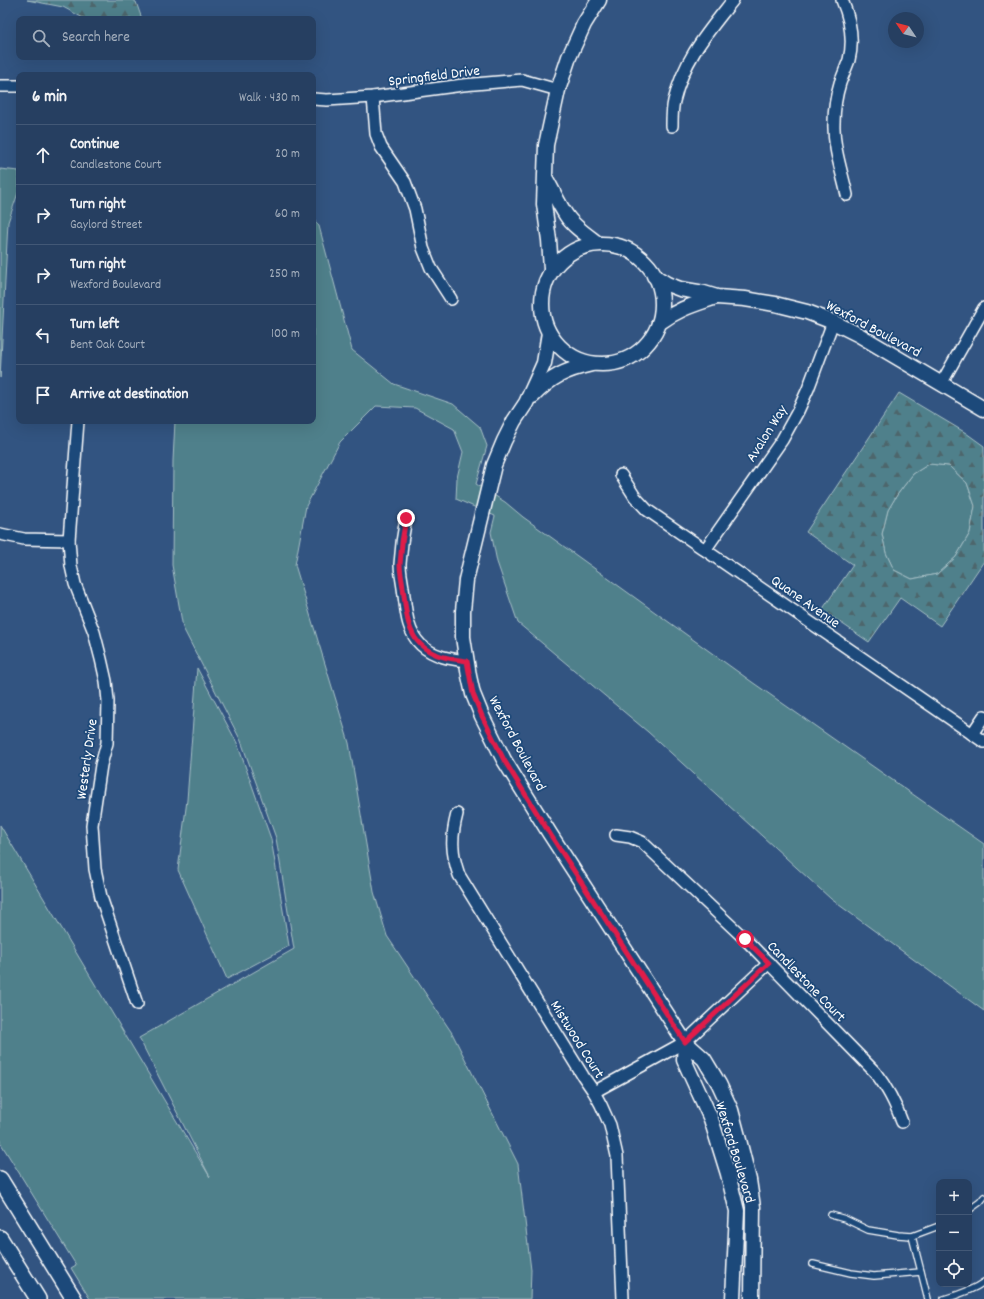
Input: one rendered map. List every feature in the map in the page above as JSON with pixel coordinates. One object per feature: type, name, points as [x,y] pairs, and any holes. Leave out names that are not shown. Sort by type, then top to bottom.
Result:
[{"type":"main road","points":[[0,1179],[74,1299]]},
{"type":"main road","points":[[0,1238],[38,1299]]},
{"type":"street","points":[[551,270],[544,204],[546,145],[558,90],[569,57],[584,24],[599,0]]},
{"type":"street","points":[[672,126],[674,103],[679,82],[688,62],[699,43],[733,0]]},
{"type":"street","points":[[842,0],[851,29],[851,44],[849,59],[837,97],[834,123],[835,143],[847,195]]},
{"type":"street","name":"Springfield Drive","points":[[316,99],[327,100],[373,97],[463,84],[522,80],[558,90]]},
{"type":"street","points":[[0,86],[16,86]]},
{"type":"street","points":[[373,97],[376,134],[381,146],[404,182],[415,210],[423,248],[431,268],[451,299]]},
{"type":"street","points":[[546,179],[566,216],[596,242]]},
{"type":"street","points":[[596,242],[619,246],[630,250],[640,257],[654,276],[660,289],[662,299],[662,309],[659,323],[654,336],[648,344],[641,351],[629,358],[620,362],[606,365],[592,364],[578,359],[566,352],[557,344],[549,333],[541,306],[545,280],[557,262],[570,251],[596,242]]},
{"type":"street","name":"Wexford Boulevard","points":[[654,276],[667,284],[680,289],[717,297],[745,299],[776,304],[807,312],[833,322],[859,335],[984,408]]},
{"type":"street","name":"Wexford Boulevard","points":[[659,323],[672,313],[717,297]]},
{"type":"street","points":[[941,384],[984,308]]},
{"type":"street","name":"Avalon Way","points":[[705,550],[782,440],[808,388],[833,322]]},
{"type":"street","name":"Wexford Boulevard","points":[[549,333],[544,363],[526,403],[514,421],[494,465],[466,580],[463,611],[463,637],[473,694],[482,716],[504,760],[550,834],[685,1042],[704,1059],[719,1084],[731,1110],[749,1180],[753,1207],[752,1299]]},
{"type":"street","name":"Wexford Boulevard","points":[[526,403],[543,385],[560,374],[571,368],[592,364]]},
{"type":"street","name":"Westerly Drive","points":[[78,424],[69,540],[72,572],[75,584],[94,632],[106,681],[108,701],[107,743],[101,765],[92,825],[95,869],[101,896],[137,1004]]},
{"type":"street","name":"Quane Avenue","points":[[621,475],[635,497],[647,510],[984,742]]},
{"type":"street","points":[[406,518],[402,537],[400,565],[408,622],[412,632],[421,645],[433,653],[447,658],[467,661]]},
{"type":"street","points":[[0,534],[24,538],[69,540]]},
{"type":"street","points":[[972,734],[984,716]]},
{"type":"street","name":"Mistwood Court","points":[[457,814],[453,830],[452,843],[454,860],[459,875],[602,1105],[610,1125],[617,1156],[623,1299]]},
{"type":"street","name":"Candlestone Court","points":[[616,835],[630,837],[642,842],[769,963],[875,1072],[896,1103],[902,1122]]},
{"type":"street","points":[[594,1092],[685,1042],[769,963]]},
{"type":"street","name":"Wexford Boulevard","points":[[685,1042],[684,1060],[711,1119],[728,1174],[737,1211],[733,1299]]},
{"type":"lane","points":[[972,1208],[984,1197]]},
{"type":"lane","points":[[831,1215],[845,1219],[868,1230],[898,1235],[912,1236],[936,1227]]},
{"type":"lane","points":[[912,1236],[928,1299]]},
{"type":"lane","points":[[813,1264],[851,1273],[874,1276],[921,1272]]},
{"type":"lane","points":[[944,1299],[955,1296],[984,1282]]},
{"type":"green space","points":[[27,0],[133,0],[136,2],[141,16],[80,16],[63,7]]},
{"type":"green space","points":[[0,169],[16,171],[16,199],[8,222],[0,378]]},
{"type":"green space","points":[[316,222],[319,226],[352,350],[394,384],[453,404],[480,427],[487,446],[476,484],[505,502],[523,517],[752,682],[984,844],[984,1011],[831,899],[648,732],[518,623],[497,562],[491,532],[495,516],[456,499],[457,478],[463,452],[454,429],[415,408],[376,406],[340,442],[306,506],[295,565],[349,743],[374,892],[387,936],[452,1033],[518,1164],[531,1270],[530,1299],[90,1299],[71,1268],[76,1265],[0,1142],[0,825],[210,1177],[139,1038],[294,949],[276,838],[241,741],[183,628],[172,565],[175,424],[316,424]]},
{"type":"green space","points":[[899,393],[966,433],[984,446],[984,561],[940,626],[900,598],[869,642],[822,610],[853,565],[806,532]],"holes":[[[929,464],[949,466],[967,483],[975,506],[970,533],[956,557],[937,574],[912,579],[894,570],[886,553],[882,534],[888,510],[913,474]]]},
{"type":"green space","points":[[929,464],[949,466],[967,483],[975,506],[970,533],[956,557],[937,574],[912,579],[894,570],[886,553],[882,534],[888,510],[897,495],[913,474]]},
{"type":"green space","points":[[197,668],[237,743],[271,839],[289,946],[227,979],[178,870],[187,800]]},
{"type":"route","points":[[406,518],[402,537],[400,565],[408,622],[412,632],[421,645],[433,653],[447,658],[467,661],[473,694],[482,716],[504,760],[550,834],[685,1042],[769,963],[745,939]]}]
